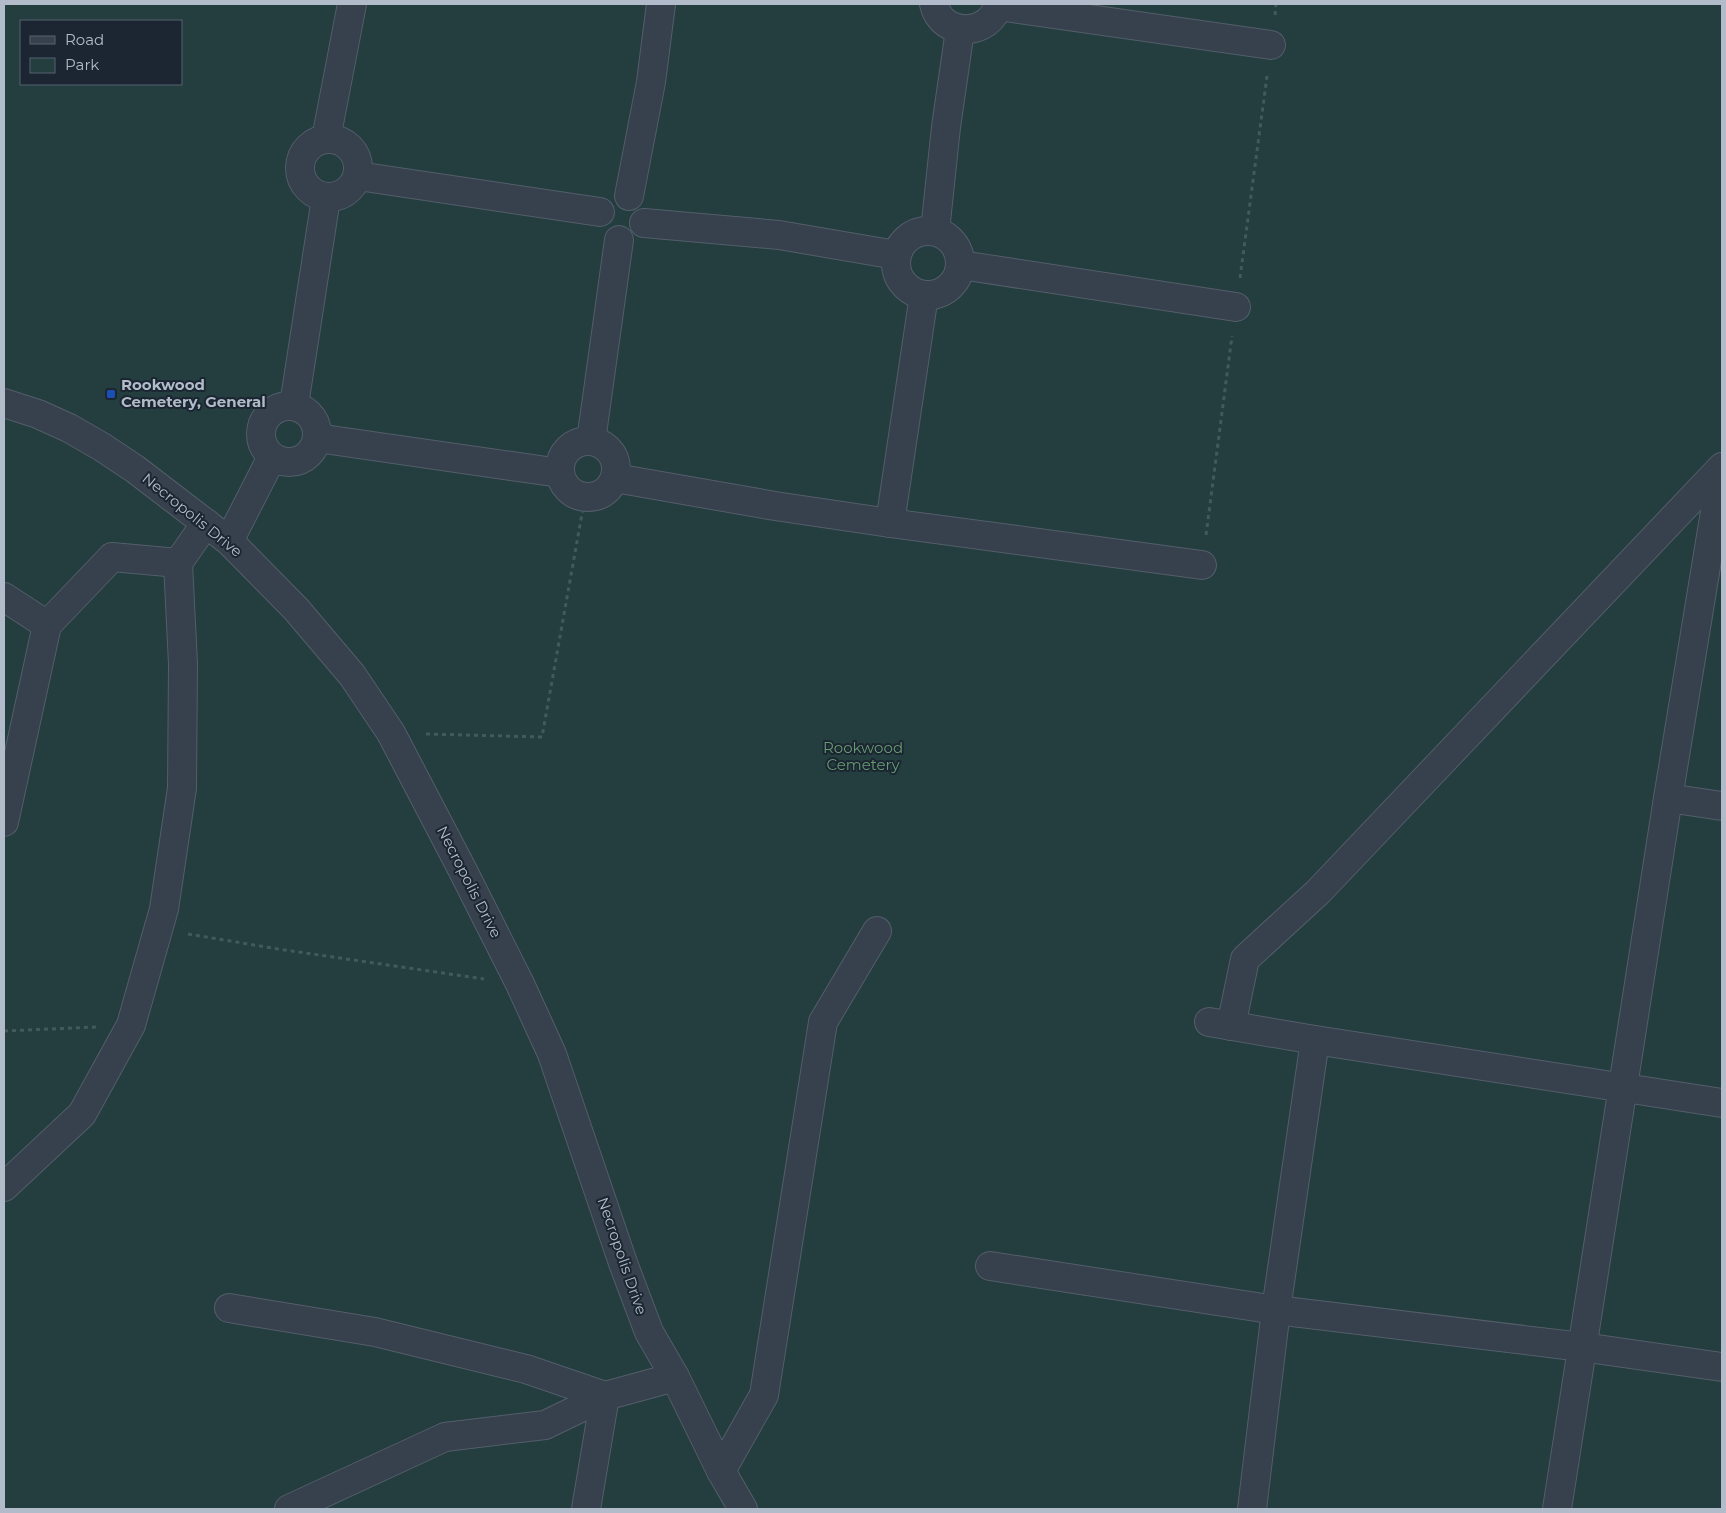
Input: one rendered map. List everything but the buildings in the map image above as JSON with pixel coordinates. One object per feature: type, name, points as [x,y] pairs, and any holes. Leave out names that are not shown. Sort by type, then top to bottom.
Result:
[{"type":"street","points":[[326,139],[352,4]]},
{"type":"street","points":[[630,196],[651,82],[661,4]]},
{"type":"street","points":[[934,4],[935,10],[941,18],[949,26],[960,30],[978,28],[993,17],[998,5],[1271,45]]},
{"type":"street","points":[[935,231],[946,128],[960,30]]},
{"type":"street","points":[[326,139],[339,140],[352,150],[358,159],[358,176],[348,190],[339,196],[326,198],[316,195],[308,189],[302,181],[299,171],[302,155],[309,146],[326,139]]},
{"type":"street","points":[[358,176],[600,212]]},
{"type":"street","points":[[614,196],[630,196],[637,200],[644,210],[644,223],[638,233],[631,238],[619,240],[606,234],[601,228],[600,212],[603,205],[614,196]]},
{"type":"street","points":[[294,405],[326,198]]},
{"type":"street","points":[[644,223],[780,235],[896,255]]},
{"type":"street","points":[[924,231],[935,231],[953,242],[958,251],[961,266],[958,276],[950,288],[940,294],[924,295],[913,292],[906,287],[899,277],[896,255],[900,246],[908,238],[924,231]]},
{"type":"street","points":[[591,441],[619,240]]},
{"type":"street","points":[[961,266],[1236,307]]},
{"type":"street","points":[[890,523],[924,295]]},
{"type":"street","name":"Necropolis Drive","points":[[4,403],[38,414],[69,428],[102,448],[134,469],[229,541],[296,609],[346,667],[391,733],[520,984],[552,1054],[623,1263],[649,1332],[675,1377],[721,1471],[743,1509]]},
{"type":"street","points":[[284,405],[294,405],[310,414],[317,430],[317,438],[314,448],[300,460],[280,461],[272,457],[265,450],[260,432],[262,422],[267,414],[275,408],[284,405]]},
{"type":"street","points":[[317,438],[560,473]]},
{"type":"street","points":[[591,441],[600,444],[608,449],[614,457],[616,467],[614,478],[610,487],[601,494],[585,498],[576,495],[562,482],[560,473],[560,463],[564,454],[573,445],[582,442],[591,441]]},
{"type":"street","points":[[229,541],[272,457]]},
{"type":"street","points":[[1557,1509],[1668,798],[1718,521],[1722,468]]},
{"type":"street","points":[[1722,468],[1318,892],[1245,959],[1220,1024],[1722,1102]]},
{"type":"street","points":[[614,478],[775,506],[1202,565]]},
{"type":"street","points":[[4,1187],[82,1114],[131,1025],[164,909],[182,788],[183,664],[178,563],[206,523]]},
{"type":"street","points":[[4,822],[47,625],[112,557],[178,563]]},
{"type":"street","points":[[4,597],[47,625]]},
{"type":"street","points":[[1668,798],[1722,806]]},
{"type":"street","points":[[721,1471],[764,1394],[822,1022],[877,931]]},
{"type":"street","points":[[1252,1509],[1276,1310],[1315,1040]]},
{"type":"street","points":[[990,1266],[1276,1310],[1582,1347],[1722,1367]]},
{"type":"street","points":[[229,1308],[375,1332],[526,1369],[605,1396]]},
{"type":"street","points":[[289,1509],[444,1437],[545,1425],[605,1396],[675,1377]]},
{"type":"street","points":[[586,1509],[605,1396]]},
{"type":"path","points":[[391,733],[542,737],[585,498]]},
{"type":"path","points":[[158,929],[278,949],[520,984]]},
{"type":"path","points":[[4,1031],[131,1025]]},
{"type":"green space","name":"Rookwood Cemetery","points":[[4,4],[1722,4],[1722,1509],[4,1509]]},
{"type":"place","name":"Rookwood Cemetery, General","points":[[111,394]]}]
